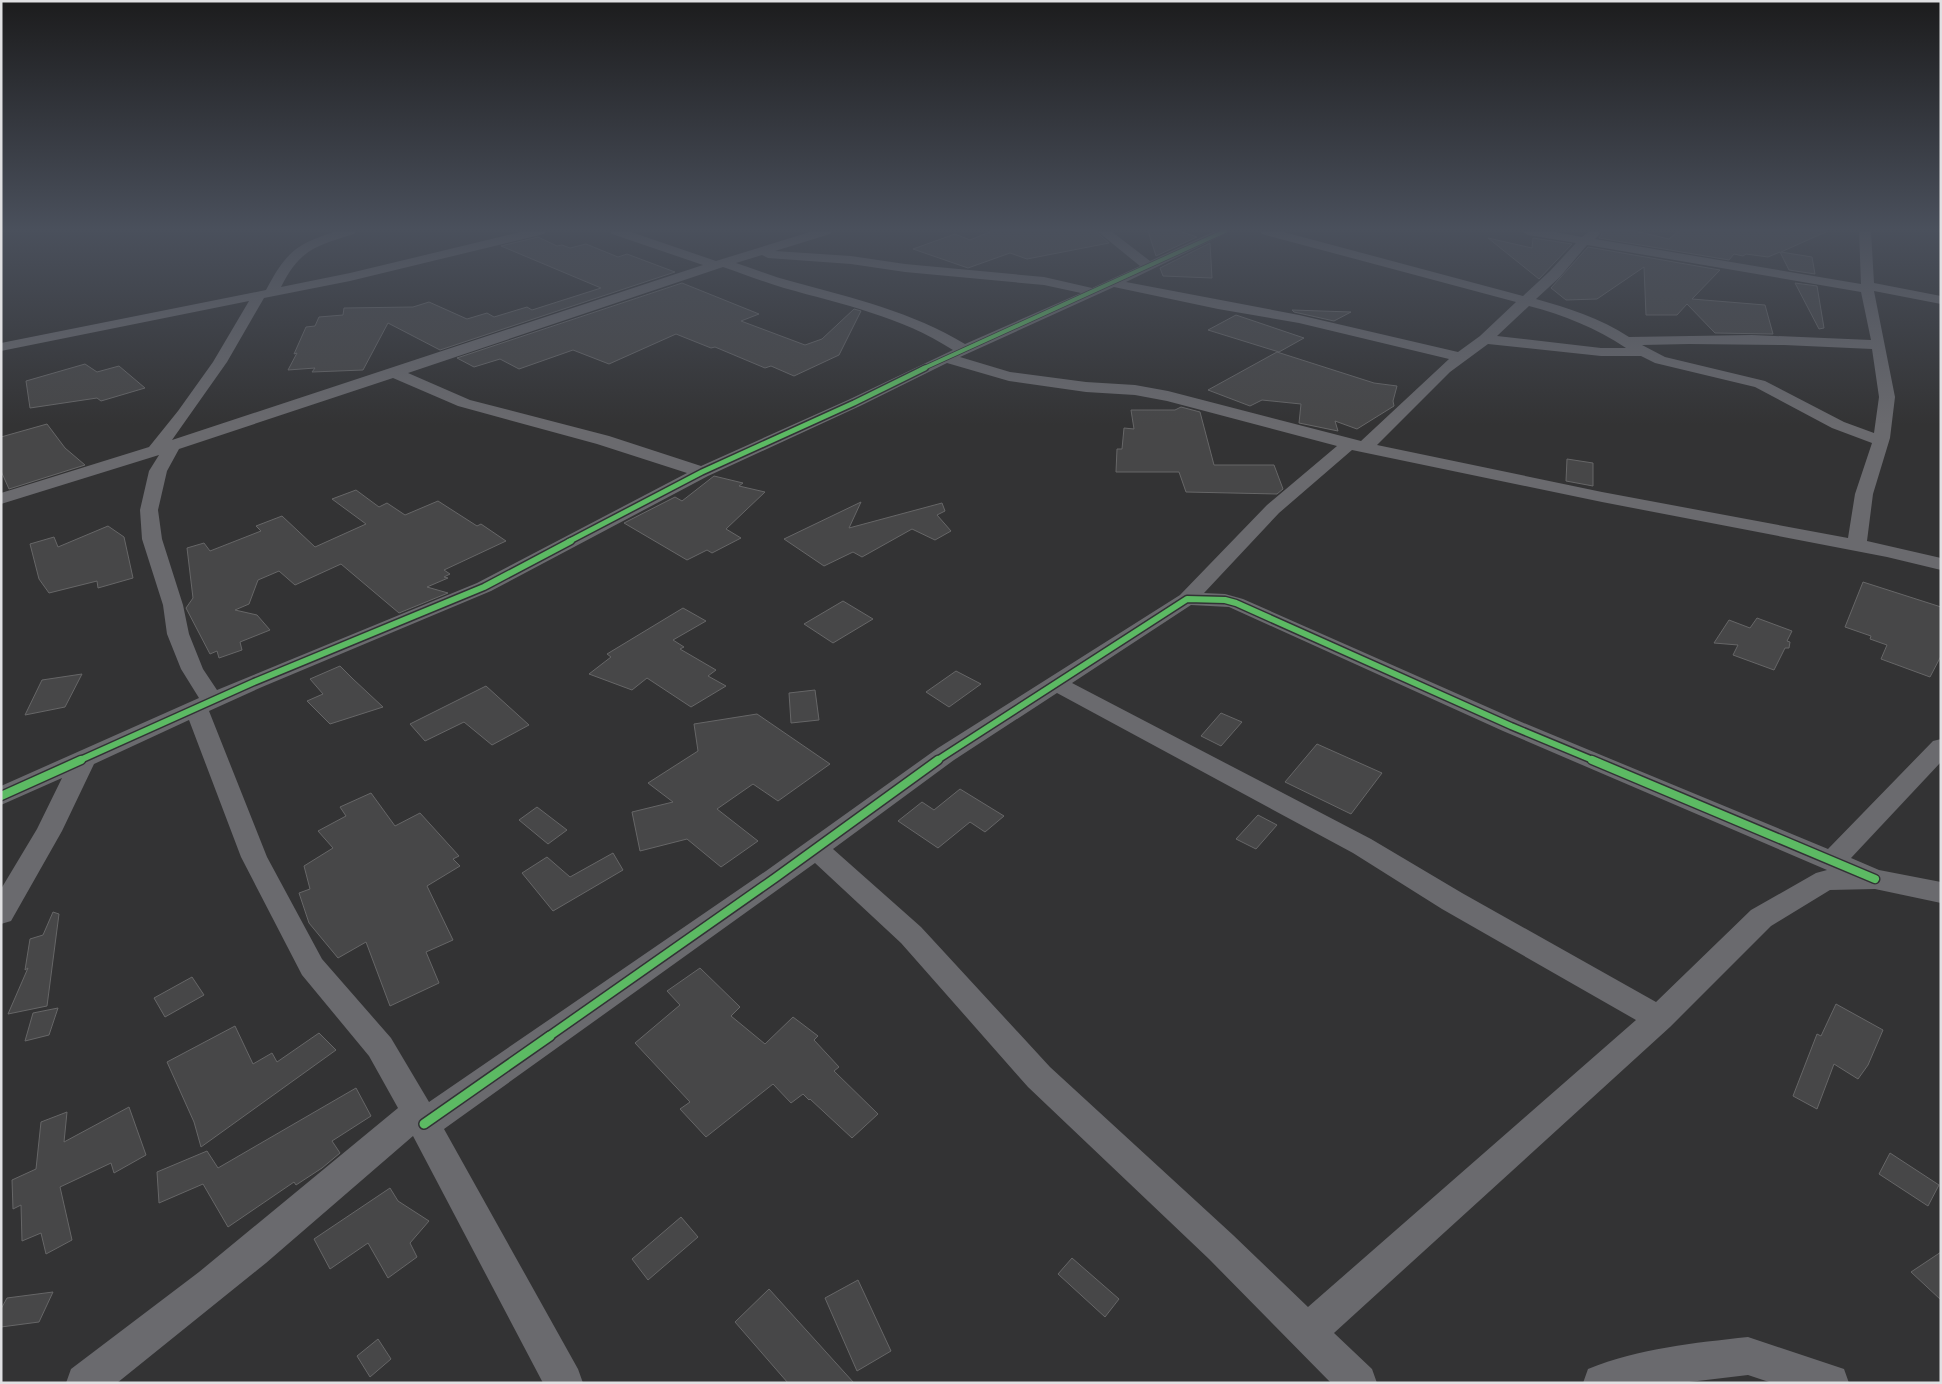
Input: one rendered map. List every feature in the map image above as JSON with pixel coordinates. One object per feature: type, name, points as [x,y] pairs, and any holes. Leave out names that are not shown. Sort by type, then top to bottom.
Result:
[{"type":"street","points":[[1,347],[257,296]]},
{"type":"street","points":[[264,296],[184,414],[164,448],[158,471],[149,510],[152,539],[173,605],[178,634],[205,704],[254,857],[312,967],[380,1047],[564,1383]]},
{"type":"street","points":[[1,499],[164,448],[625,296]]},
{"type":"street","points":[[826,296],[901,317],[938,334],[964,350]]},
{"type":"street","points":[[1,796],[83,761],[205,704],[484,587],[702,472],[854,403],[945,358],[1086,296]]},
{"type":"street","points":[[1170,296],[1299,319],[1461,357]]},
{"type":"street","points":[[1510,296],[1581,317],[1609,330],[1660,360],[1760,384],[1838,425],[1881,442]]},
{"type":"street","points":[[85,1383],[420,1118],[816,849],[946,754],[1057,684],[1186,598],[1273,509],[1357,445],[1445,369],[1485,339],[1532,296]]},
{"type":"street","points":[[1857,545],[1864,494],[1881,442],[1887,397],[1869,296]]},
{"type":"street","points":[[1914,296],[1941,300]]},
{"type":"street","points":[[1485,339],[1601,352],[1644,352]]},
{"type":"street","points":[[1625,341],[1764,339],[1879,345]]},
{"type":"street","points":[[945,358],[1009,376],[1086,387],[1135,390],[1168,396],[1357,445],[1602,497],[1857,545],[1941,564]]},
{"type":"street","points":[[394,373],[464,402],[603,440],[702,472]]},
{"type":"street","points":[[1186,598],[1225,600],[1236,603],[1511,726],[1875,879],[1941,894]]},
{"type":"street","points":[[1057,684],[1362,846],[1452,901],[1659,1018]]},
{"type":"street","points":[[1832,861],[1860,834],[1941,747]]},
{"type":"street","points":[[1,913],[49,831],[83,761]]},
{"type":"street","points":[[816,849],[911,935],[1039,1077],[1221,1247],[1358,1383]]},
{"type":"street","points":[[1307,1332],[1659,1018],[1761,918],[1825,880],[1875,879]]},
{"type":"street","points":[[1602,1383],[1663,1366],[1748,1356],[1830,1383]]},
{"type":"building","points":[[577,296],[604,296],[440,350],[388,323],[363,370],[312,372],[315,368],[288,370],[297,353],[294,354],[306,327],[315,326],[319,317],[343,315],[344,308],[413,307],[429,302],[467,319],[487,313],[494,317],[527,307],[532,310]]},
{"type":"building","points":[[644,296],[713,296],[759,314],[741,321],[805,345],[822,339],[854,309],[861,311],[839,355],[794,376],[771,366],[765,368],[715,347],[711,348],[676,334],[609,364],[573,350],[519,369],[500,359],[474,367],[457,358]]},
{"type":"building","points":[[1560,296],[1602,296],[1597,299],[1566,300]]},
{"type":"building","points":[[1645,296],[1695,296],[1692,299],[1765,305],[1773,334],[1715,333],[1687,304],[1677,315],[1646,315]]},
{"type":"building","points":[[1802,296],[1819,296],[1824,328],[1819,329]]},
{"type":"building","points":[[1292,310],[1351,312],[1334,321]]},
{"type":"building","points":[[1236,315],[1304,338],[1279,352],[1208,330]]},
{"type":"building","points":[[1277,352],[1374,383],[1397,386],[1393,401],[1394,406],[1357,429],[1335,421],[1338,431],[1299,423],[1301,404],[1262,400],[1250,406],[1208,390]]},
{"type":"building","points":[[85,364],[97,372],[119,366],[145,388],[101,401],[97,398],[30,408],[26,381]]},
{"type":"building","points":[[1181,407],[1200,412],[1214,465],[1274,465],[1283,489],[1277,494],[1186,492],[1179,472],[1116,472],[1117,449],[1122,449],[1124,428],[1134,429],[1131,410],[1175,410]]},
{"type":"building","points":[[47,424],[65,448],[85,465],[9,489],[1,471],[1,437]]},
{"type":"building","points":[[1567,459],[1593,463],[1593,486],[1566,481]]},
{"type":"building","points":[[714,476],[743,483],[739,486],[765,492],[726,529],[741,538],[712,553],[707,550],[687,560],[624,523],[675,497],[682,501]]},
{"type":"building","points":[[356,490],[379,507],[387,503],[405,515],[438,501],[477,526],[481,524],[506,541],[444,570],[450,574],[444,577],[448,578],[427,587],[448,593],[399,613],[341,564],[295,585],[279,571],[258,580],[249,604],[235,610],[257,615],[270,630],[240,642],[242,650],[219,658],[217,651],[210,654],[186,608],[193,598],[187,548],[204,543],[210,551],[261,531],[256,526],[282,516],[315,547],[366,524],[332,499]]},
{"type":"building","points":[[861,502],[849,528],[942,503],[945,511],[937,515],[951,531],[935,540],[912,529],[862,557],[853,552],[824,566],[784,539]]},
{"type":"building","points":[[108,526],[124,537],[133,578],[98,588],[97,581],[49,593],[39,579],[30,544],[54,537],[58,547]]},
{"type":"building","points":[[1863,582],[1941,607],[1941,656],[1930,677],[1881,659],[1887,645],[1870,639],[1871,636],[1845,627]]},
{"type":"building","points":[[843,601],[873,619],[833,643],[804,624]]},
{"type":"building","points":[[683,608],[706,621],[673,640],[684,647],[680,649],[716,670],[708,676],[726,686],[691,707],[647,678],[632,690],[589,674],[611,657],[607,654]]},
{"type":"building","points":[[1757,618],[1792,631],[1787,641],[1790,642],[1789,648],[1785,648],[1774,670],[1733,655],[1738,645],[1714,643],[1729,620],[1750,628]]},
{"type":"building","points":[[340,666],[383,707],[330,724],[307,701],[323,694],[310,679]]},
{"type":"building","points":[[956,671],[981,684],[949,707],[926,692]]},
{"type":"building","points":[[82,674],[65,707],[25,715],[42,680]]},
{"type":"building","points":[[486,686],[529,725],[492,745],[464,722],[425,741],[410,724]]},
{"type":"building","points":[[815,690],[819,720],[791,723],[789,693]]},
{"type":"building","points":[[1221,713],[1242,722],[1221,746],[1201,736]]},
{"type":"building","points":[[757,714],[830,764],[778,801],[753,784],[717,809],[758,841],[721,867],[687,839],[640,851],[632,812],[673,802],[648,783],[698,751],[694,724]]},
{"type":"building","points":[[1317,744],[1382,773],[1351,814],[1285,782]]},
{"type":"building","points":[[960,789],[1004,816],[985,832],[970,822],[938,848],[898,821],[922,802],[934,810]]},
{"type":"building","points":[[371,793],[395,826],[420,813],[459,856],[453,859],[460,866],[427,886],[453,940],[426,952],[439,983],[390,1006],[366,942],[338,958],[309,923],[299,893],[310,889],[304,866],[333,848],[318,831],[346,816],[340,807]]},
{"type":"building","points":[[537,807],[567,830],[548,844],[519,820]]},
{"type":"building","points":[[1258,815],[1277,825],[1256,849],[1236,839]]},
{"type":"building","points":[[613,853],[623,870],[553,911],[522,873],[547,857],[570,877]]},
{"type":"building","points":[[53,912],[59,914],[47,1006],[8,1014],[28,968],[25,970],[30,939],[43,935]]},
{"type":"building","points":[[700,968],[740,1007],[731,1016],[765,1044],[793,1017],[818,1036],[814,1040],[839,1067],[834,1071],[878,1114],[852,1138],[803,1094],[791,1103],[773,1084],[706,1137],[680,1109],[690,1102],[635,1043],[680,1005],[667,991]]},
{"type":"building","points":[[192,977],[204,995],[165,1017],[154,998]]},
{"type":"building","points":[[1836,1004],[1883,1030],[1868,1065],[1858,1079],[1834,1064],[1817,1109],[1793,1096],[1817,1034],[1821,1036]]},
{"type":"building","points":[[58,1008],[49,1035],[25,1041],[33,1013]]},
{"type":"building","points":[[235,1026],[253,1064],[272,1053],[277,1062],[319,1033],[336,1050],[201,1147],[194,1122],[167,1062]]},
{"type":"building","points":[[356,1088],[371,1116],[332,1141],[340,1153],[322,1168],[296,1185],[294,1182],[228,1227],[203,1184],[159,1203],[157,1172],[207,1151],[218,1168]]},
{"type":"building","points":[[129,1107],[146,1155],[114,1173],[111,1163],[60,1187],[72,1240],[46,1254],[41,1233],[22,1241],[21,1205],[13,1209],[12,1180],[36,1169],[41,1122],[67,1112],[64,1142]]},
{"type":"building","points":[[1890,1153],[1939,1185],[1928,1206],[1879,1174]]},
{"type":"building","points":[[390,1188],[398,1201],[429,1221],[410,1243],[417,1257],[388,1278],[368,1243],[330,1269],[314,1239]]},
{"type":"building","points":[[681,1217],[698,1237],[648,1280],[632,1259]]},
{"type":"building","points":[[1941,1252],[1941,1300],[1911,1272]]},
{"type":"building","points":[[1072,1258],[1119,1299],[1105,1317],[1058,1274]]},
{"type":"building","points":[[858,1280],[891,1351],[857,1371],[825,1298]]},
{"type":"building","points":[[769,1289],[854,1383],[788,1383],[735,1322]]},
{"type":"building","points":[[53,1292],[39,1322],[1,1327],[1,1309],[7,1298]]},
{"type":"building","points":[[378,1339],[391,1359],[370,1377],[357,1356]]},
{"type":"cycle path","points":[[1,796],[254,682],[484,587],[702,472],[854,403],[939,361],[1086,296]]},
{"type":"cycle path","points":[[424,1124],[775,878],[946,754],[1187,599],[1225,600],[1236,603],[1511,726],[1875,879]]}]
